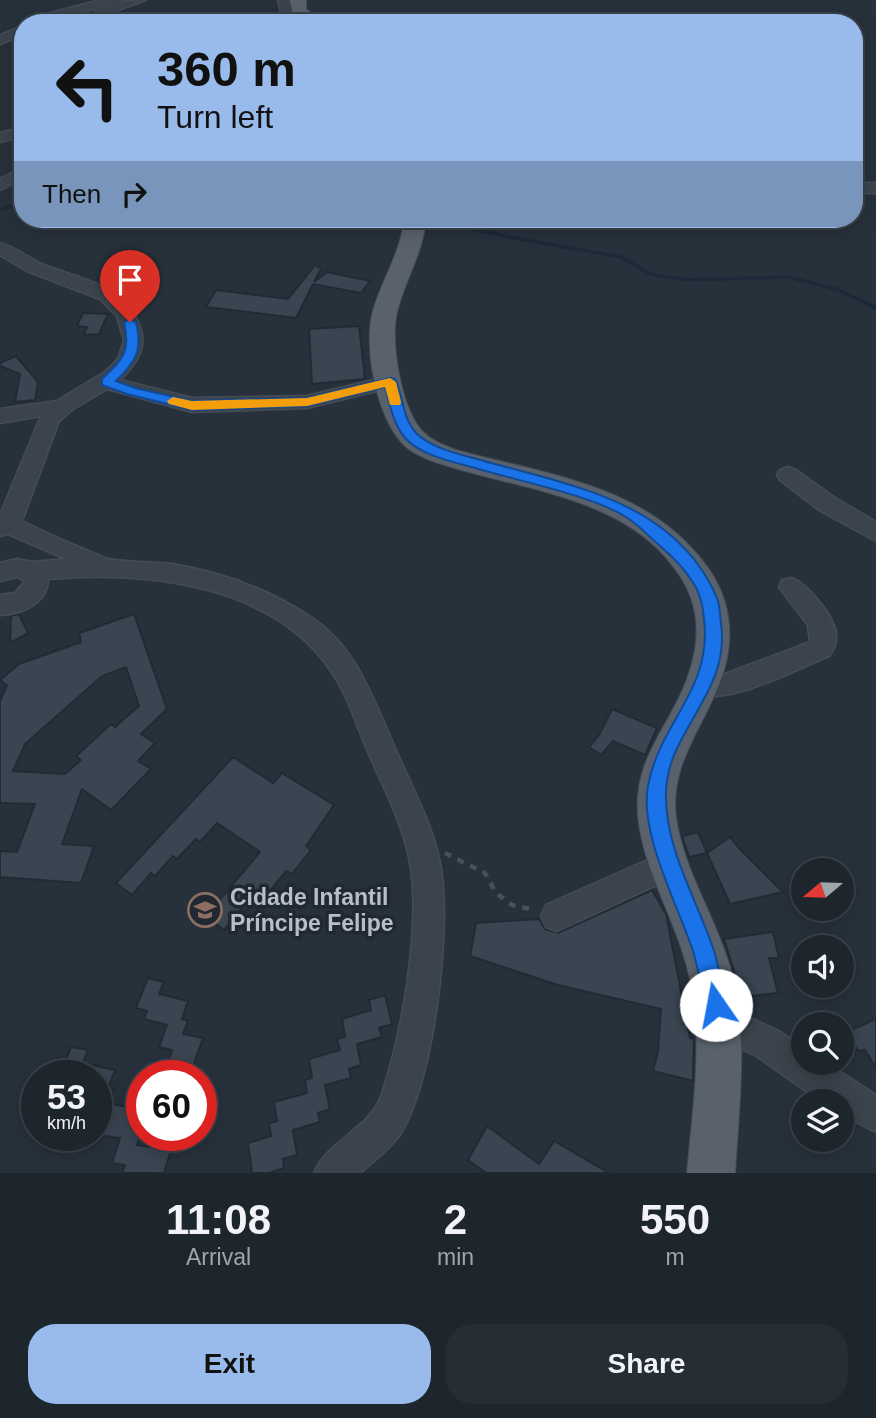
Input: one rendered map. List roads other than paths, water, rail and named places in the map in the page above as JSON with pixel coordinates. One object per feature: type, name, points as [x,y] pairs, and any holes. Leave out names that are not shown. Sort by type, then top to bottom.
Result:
[{"type":"main road","points":[[413,228],[410,244],[384,310],[381,327],[390,382],[404,426],[412,437],[425,446],[466,461],[604,500],[632,514],[679,554],[700,580],[710,601],[715,621],[711,665],[662,763],[656,790],[658,819],[670,864],[703,950],[714,988],[719,1060],[711,1173]]},
{"type":"street","points":[[50,14],[61,0]]},
{"type":"street","points":[[53,14],[116,0]]},
{"type":"street","points":[[100,14],[140,0]]},
{"type":"street","points":[[284,0],[285,9],[296,14]]},
{"type":"street","points":[[0,248],[37,269],[97,290],[113,299],[130,322],[134,340],[132,352],[107,382],[59,408],[0,416]]},
{"type":"street","points":[[107,382],[131,391],[192,405],[307,402],[390,382]]},
{"type":"street","points":[[59,408],[46,427],[13,517],[4,525],[92,559],[97,568]]},
{"type":"street","points":[[788,475],[827,504],[876,533]]},
{"type":"street","points":[[1,607],[18,603],[15,574],[97,568],[204,580],[258,596],[302,623],[326,643],[352,680],[419,840],[426,872],[426,941],[406,1079],[388,1121],[333,1173]]},
{"type":"street","points":[[702,686],[726,685],[820,649],[824,637],[822,628],[791,587]]},
{"type":"street","points":[[557,916],[670,864]]},
{"type":"street","points":[[718,1021],[767,1043],[849,1100],[876,1114]]},
{"type":"waterway","points":[[0,210],[14,205]]},
{"type":"waterway","points":[[471,228],[621,257],[650,274],[686,280],[789,277],[839,290],[876,308]]},
{"type":"place","name":"Cidade Infantil Príncipe Felipe","points":[[205,910]]}]
